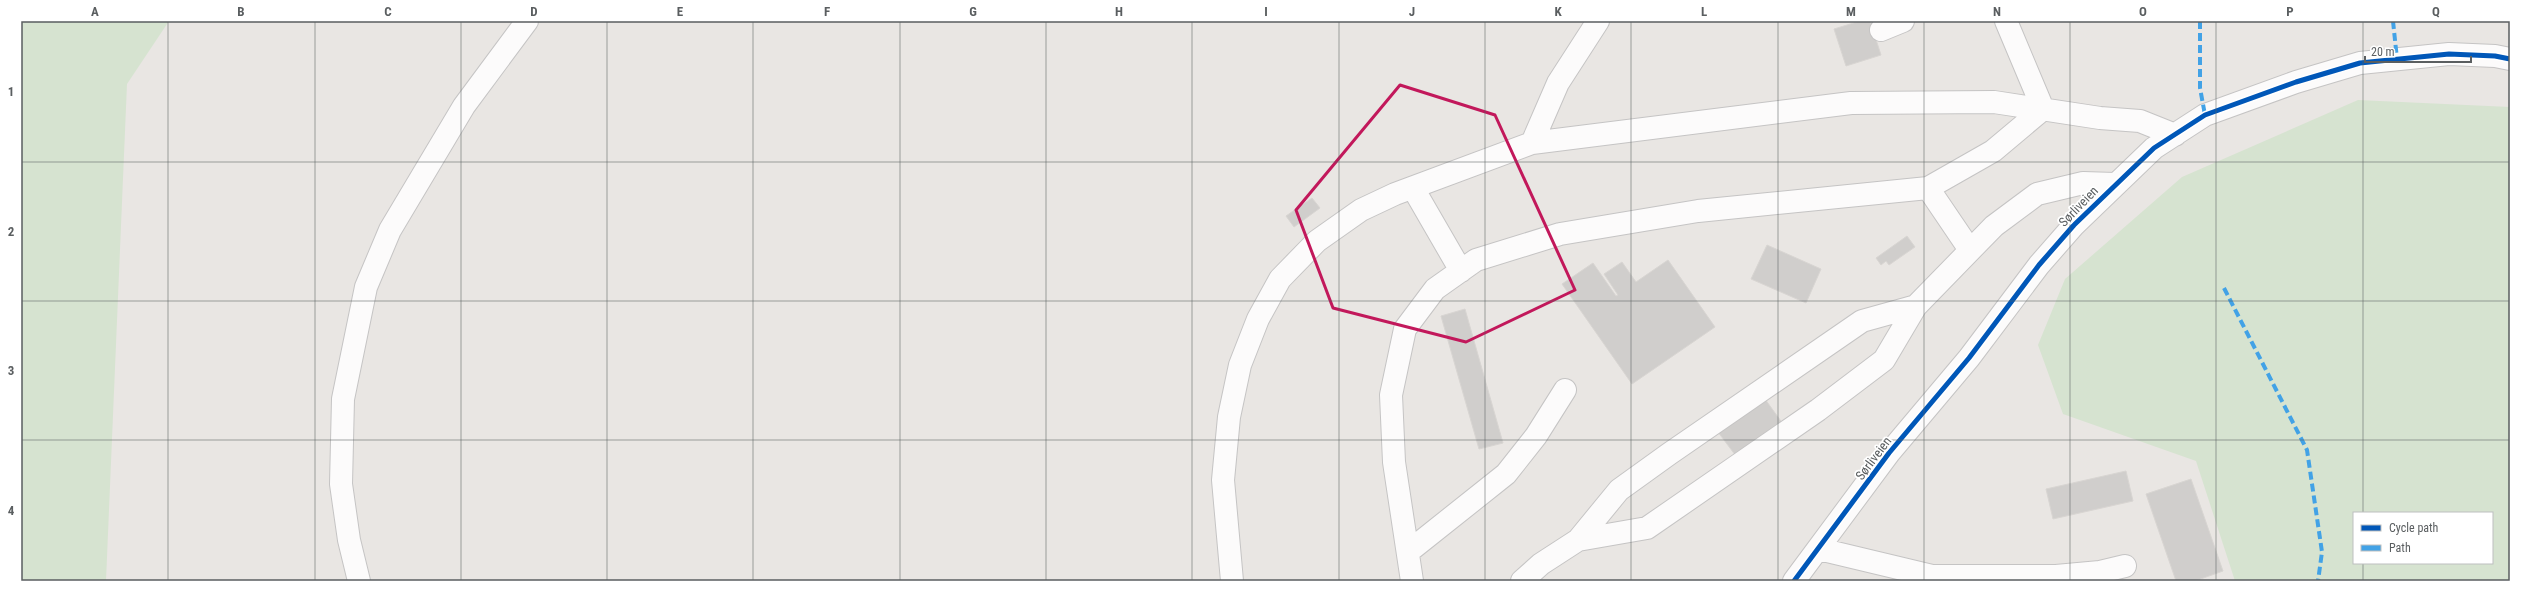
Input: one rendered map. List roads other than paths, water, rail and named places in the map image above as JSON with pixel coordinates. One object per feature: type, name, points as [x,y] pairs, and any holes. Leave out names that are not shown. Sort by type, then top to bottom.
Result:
[{"type":"street","points":[[359,581],[349,540],[341,484],[343,407],[352,346],[366,287],[390,230],[464,106],[527,21]]},
{"type":"street","points":[[1532,143],[1558,83],[1598,21]]},
{"type":"street","points":[[1881,30],[1903,21]]},
{"type":"street","points":[[2006,21],[2043,109]]},
{"type":"street","name":"Sørliveien","points":[[1794,581],[1889,453],[1969,358],[2039,265],[2074,225],[2154,148],[2205,116],[2296,82],[2360,62],[2449,54],[2495,56],[2510,60]]},
{"type":"street","points":[[1232,581],[1223,480],[1229,417],[1240,365],[1258,319],[1280,279],[1317,241],[1361,210],[1413,188],[1532,143],[1851,102],[1966,100],[2140,121],[2175,135]]},
{"type":"street","points":[[1412,581],[1394,462],[1391,395],[1405,329],[1435,289],[1476,260],[1560,234],[1698,212],[1928,188],[1993,151],[2043,109]]},
{"type":"street","points":[[1578,540],[1646,528],[1818,410],[1884,360],[1916,306],[2000,221],[2037,194],[2083,182],[2115,184]]},
{"type":"street","points":[[1413,188],[1461,271]]},
{"type":"street","points":[[1928,188],[1970,250]]},
{"type":"street","points":[[1522,581],[1541,564],[1578,540],[1619,490],[1688,440],[1862,321],[1916,306]]},
{"type":"street","points":[[1408,552],[1506,474],[1536,436],[1565,390]]},
{"type":"street","points":[[1819,549],[1932,576],[2054,578],[2100,572],[2125,566]]}]
